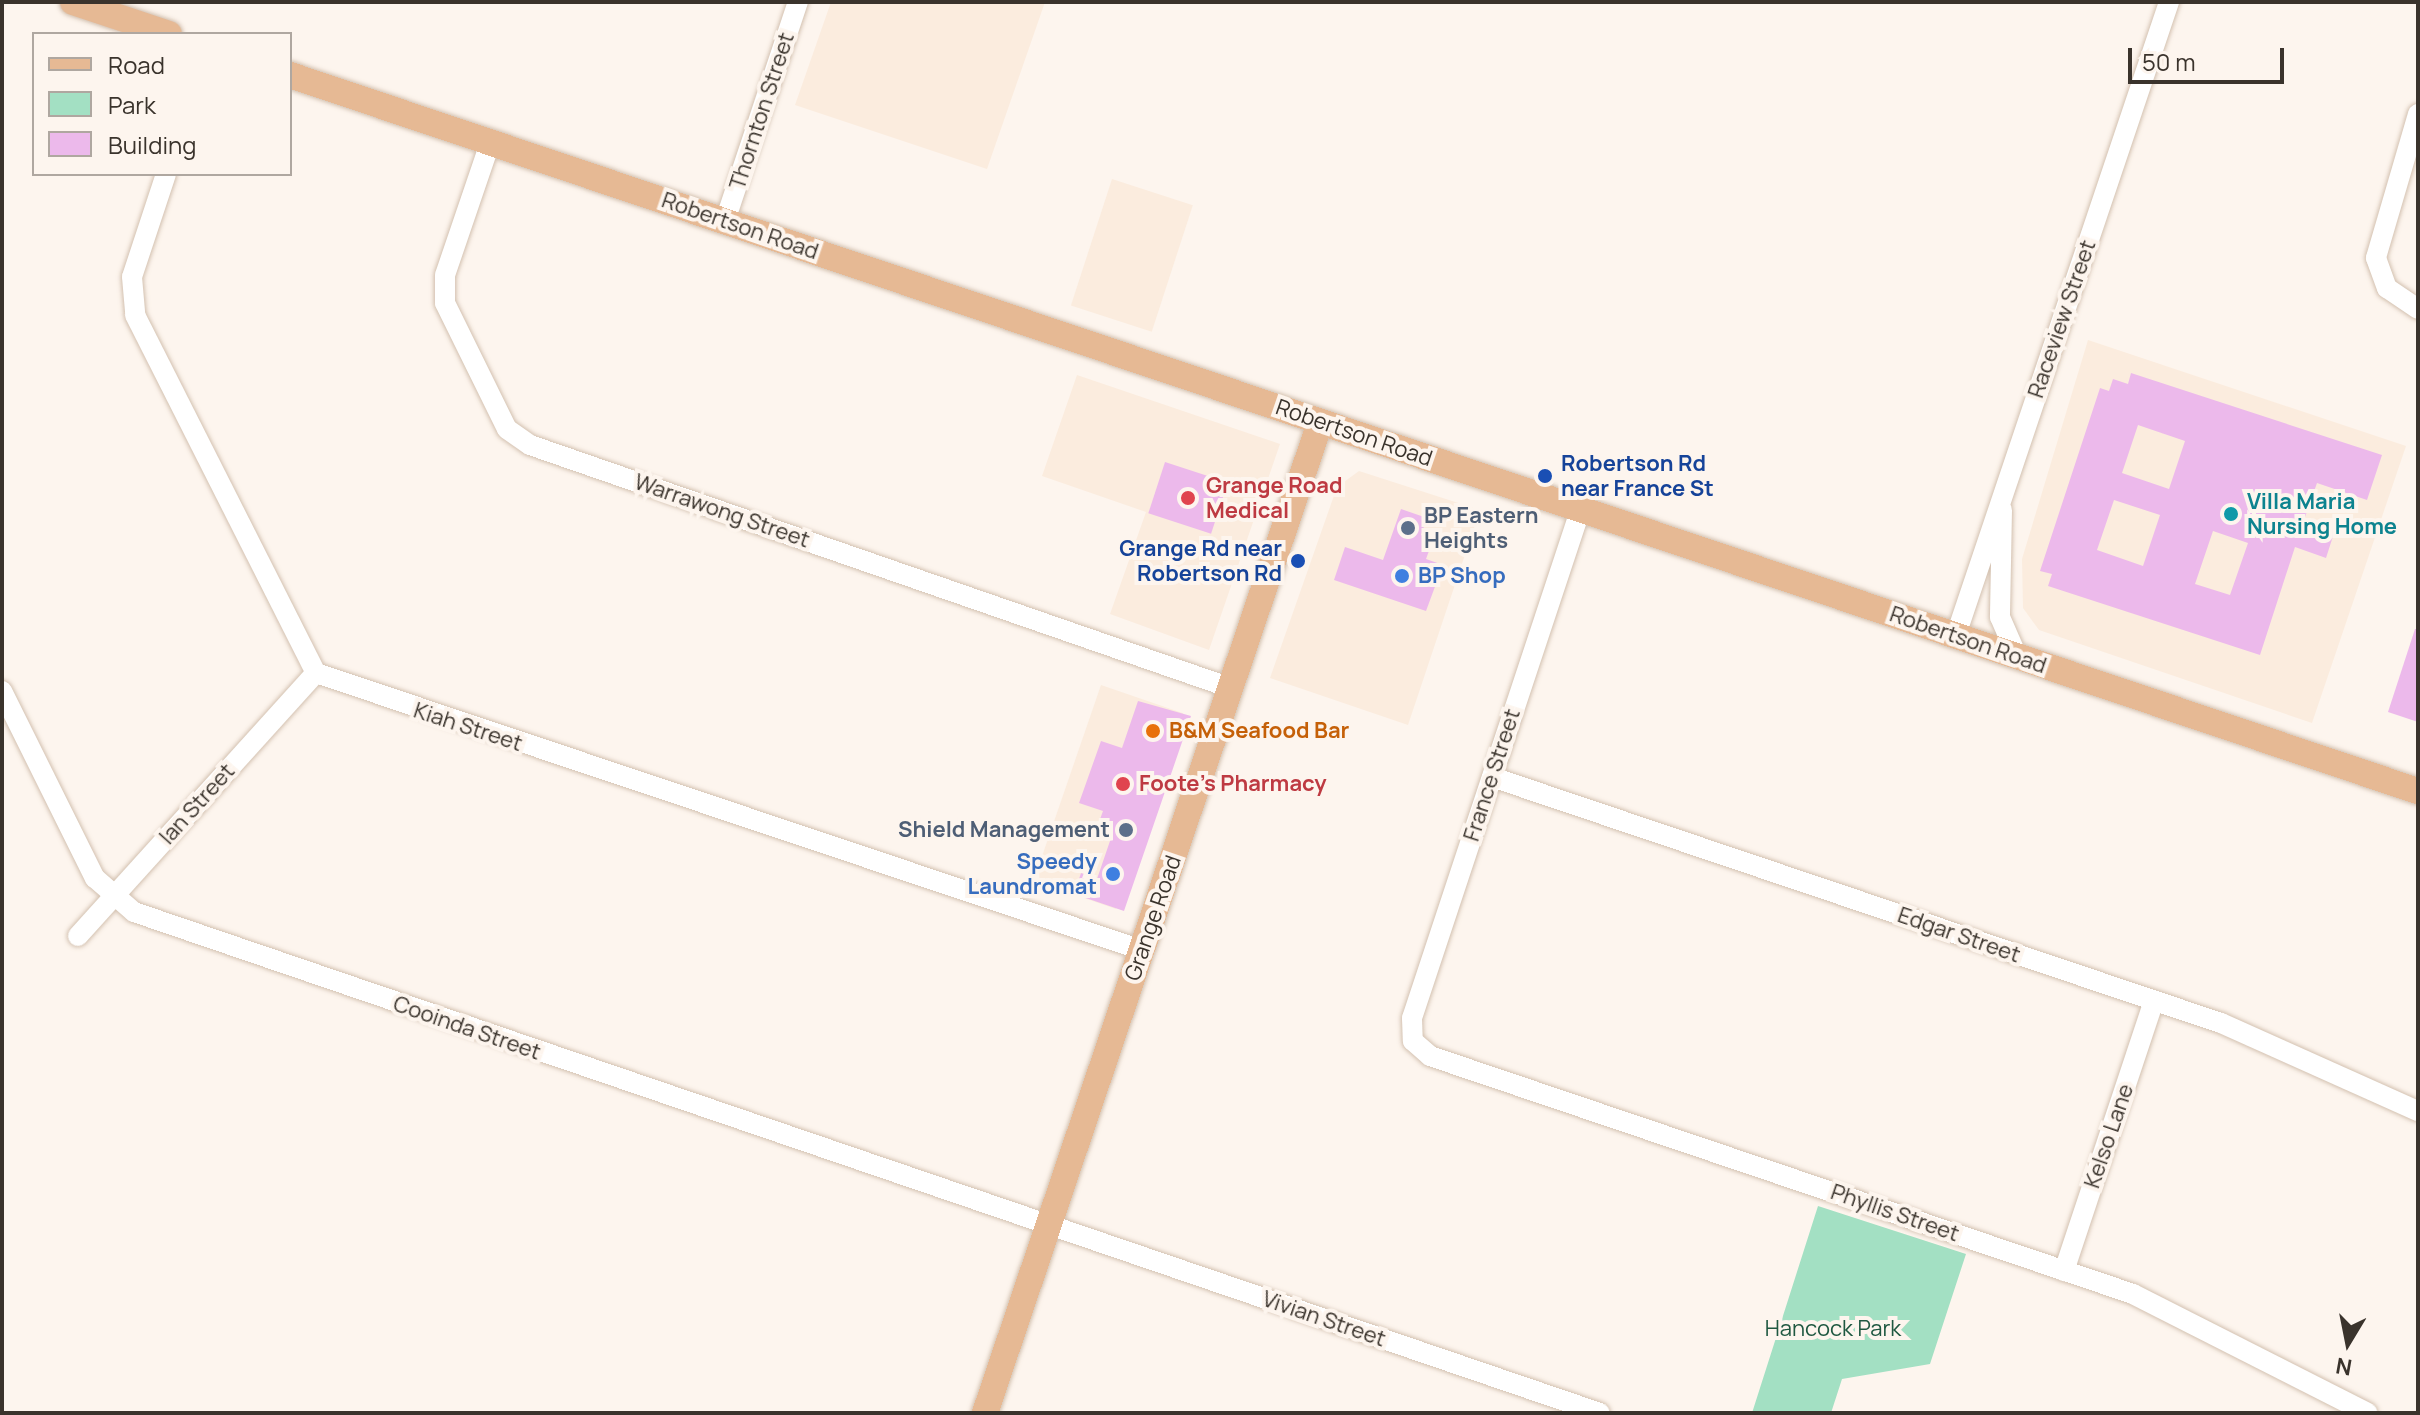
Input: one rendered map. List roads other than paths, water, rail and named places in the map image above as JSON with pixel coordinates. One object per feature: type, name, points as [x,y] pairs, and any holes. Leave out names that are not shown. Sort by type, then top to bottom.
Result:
[{"type":"main road","points":[[73,2],[163,32]]},
{"type":"main road","name":"Robertson Road","points":[[292,76],[2418,791]]},
{"type":"main road","name":"Grange Road","points":[[985,1413],[1320,423]]},
{"type":"street","name":"Thornton Street","points":[[725,221],[798,2]]},
{"type":"street","name":"Raceview Street","points":[[1956,635],[2169,2]]},
{"type":"street","points":[[2418,114],[2376,258],[2387,288],[2418,309]]},
{"type":"street","name":"Warrawong Street","points":[[490,143],[445,275],[445,303],[507,429],[530,445],[1231,688]]},
{"type":"street","points":[[165,176],[132,277],[135,315],[316,673]]},
{"type":"street","points":[[2001,498],[2000,617],[2017,656]]},
{"type":"street","name":"France Street","points":[[1413,1041],[1412,1018],[1580,511]]},
{"type":"street","name":"Ian Street","points":[[78,936],[316,673]]},
{"type":"street","name":"Kiah Street","points":[[316,673],[1142,950]]},
{"type":"street","name":"Cooinda Street","points":[[2,691],[88,865],[113,898],[177,929],[1049,1226]]},
{"type":"street","name":"Edgar Street","points":[[1492,777],[2154,1001],[2418,1111]]},
{"type":"street","name":"Kelso Lane","points":[[2064,1271],[2154,1001]]},
{"type":"street","name":"Phyllis Street","points":[[1413,1041],[1430,1056],[2133,1294],[2368,1413]]},
{"type":"street","name":"Vivian Street","points":[[1049,1226],[1600,1413]]},
{"type":"place","name":"Robertson Rd near France St","points":[[1545,476]]},
{"type":"place","name":"Grange Road Medical","points":[[1188,498]]},
{"type":"place","name":"Villa Maria Nursing Home","points":[[2231,514]]},
{"type":"place","name":"BP Eastern Heights","points":[[1408,528]]},
{"type":"place","name":"Grange Rd near Robertson Rd","points":[[1298,561]]},
{"type":"place","name":"BP Shop","points":[[1402,576]]},
{"type":"place","name":"B&M Seafood Bar","points":[[1153,731]]},
{"type":"place","name":"Foote's Pharmacy","points":[[1123,784]]},
{"type":"place","name":"Shield Management","points":[[1126,830]]},
{"type":"place","name":"Speedy Laundromat","points":[[1113,874]]},
{"type":"park label","name":"Hancock Park","points":[[1833,1329]]}]
